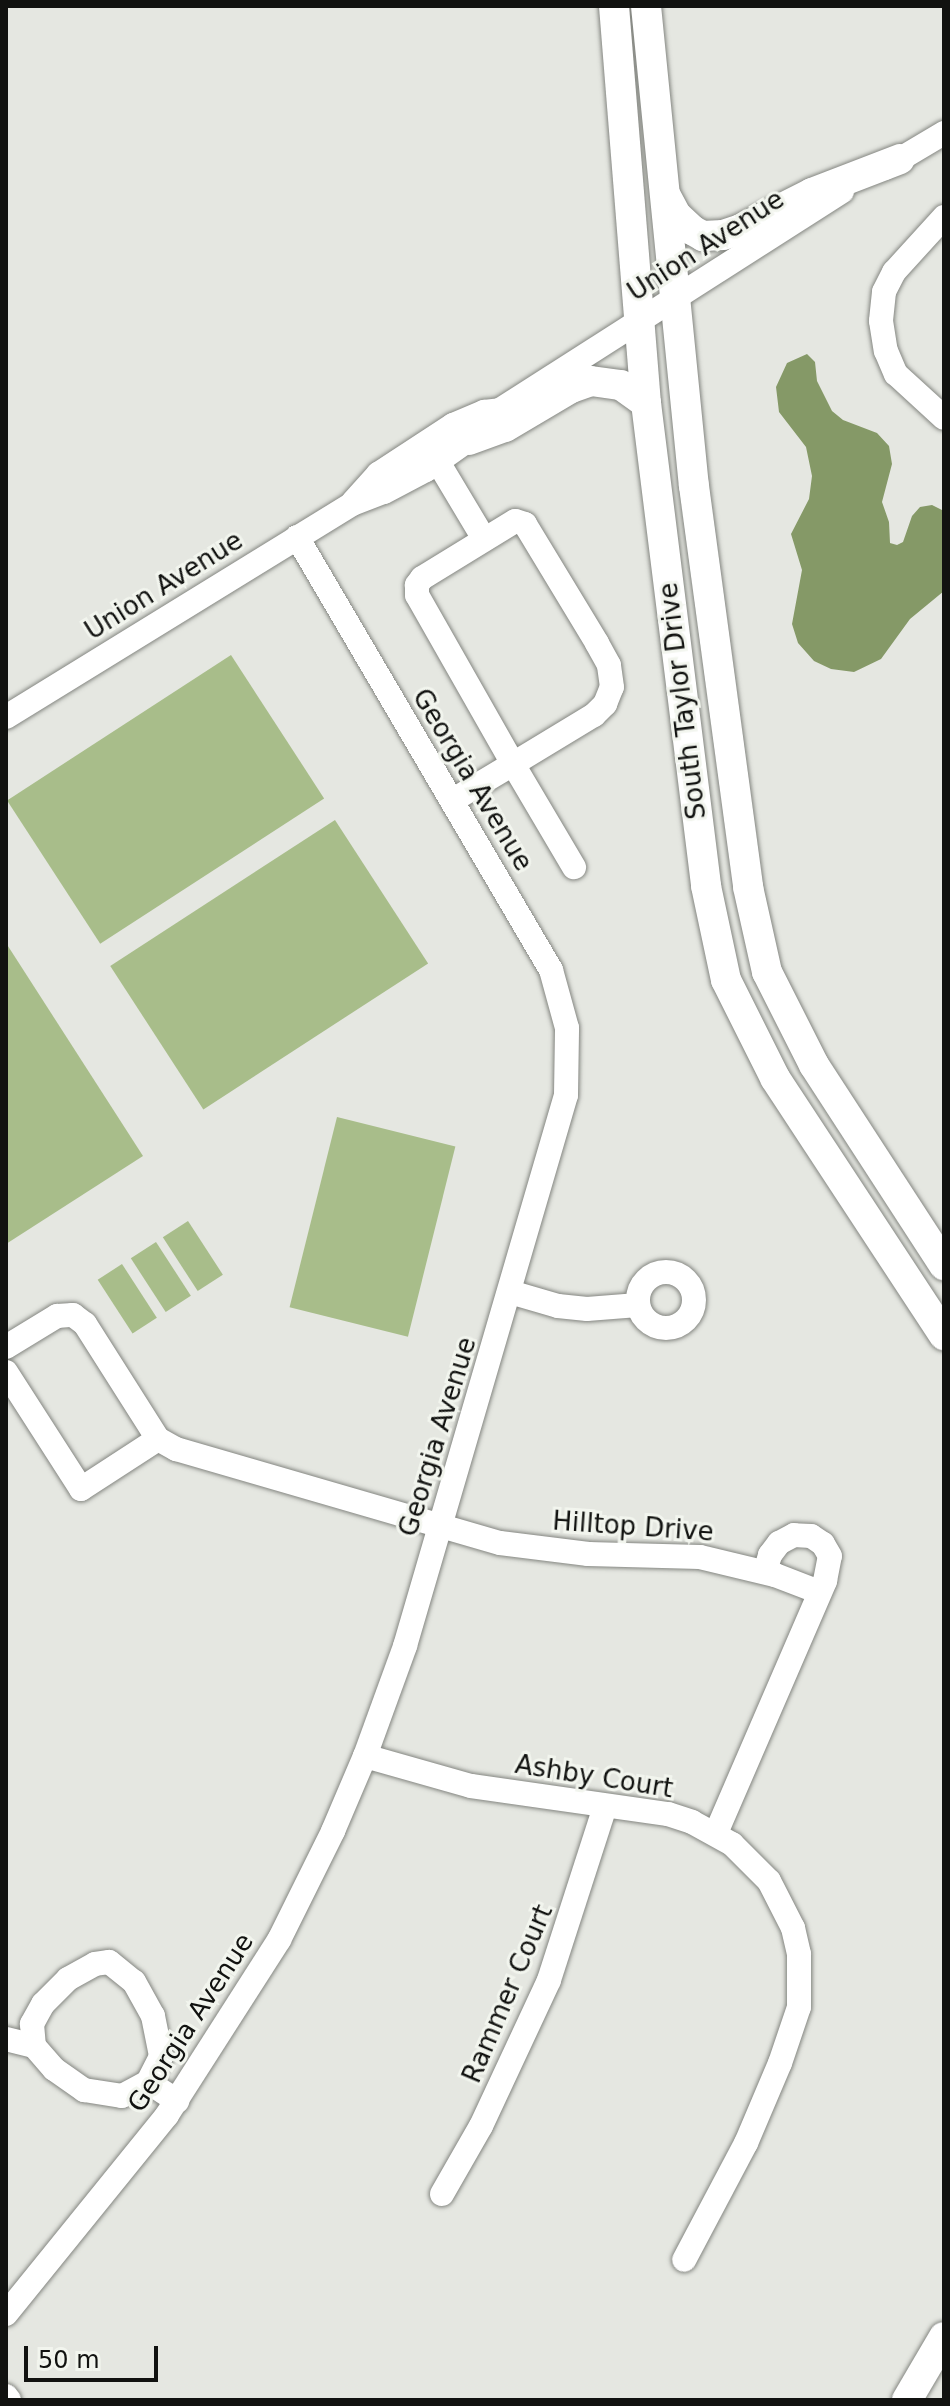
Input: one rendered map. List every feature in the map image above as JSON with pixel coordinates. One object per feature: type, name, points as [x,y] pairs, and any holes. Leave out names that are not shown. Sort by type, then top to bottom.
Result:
[{"type":"main road","name":"South Taylor Drive","points":[[614,6],[646,403],[706,886],[726,980],[775,1078],[944,1335]]},
{"type":"main road","name":"South Taylor Drive","points":[[646,6],[700,533],[748,887],[767,972],[814,1065],[944,1265]]},
{"type":"main road","points":[[665,193],[676,215],[689,228],[703,236],[714,236],[741,229],[812,193],[900,159]]},
{"type":"main road","points":[[469,440],[505,427],[571,388],[591,381],[606,381],[626,387],[646,403]]},
{"type":"main road","points":[[907,2400],[944,2337]]},
{"type":"street","name":"Union Avenue","points":[[6,717],[352,504],[404,483],[438,462],[469,440],[500,410],[835,195],[944,133]]},
{"type":"street","points":[[944,217],[894,272],[884,292],[881,321],[886,351],[896,374],[944,418]]},
{"type":"street","name":"Union Avenue","points":[[352,504],[378,474],[453,425],[484,412],[500,410]]},
{"type":"street","points":[[438,462],[484,539]]},
{"type":"street","points":[[452,801],[513,764],[594,715],[605,704],[612,687],[609,665],[525,524],[515,521],[422,578],[417,585],[417,595],[513,764],[574,867]]},
{"type":"street","name":"Georgia Avenue","points":[[6,2314],[177,2101],[279,1940],[365,1756],[405,1646],[566,1095],[567,1028],[551,970],[297,537]]},
{"type":"street","points":[[510,1292],[558,1306],[587,1309],[638,1305]]},
{"type":"street","points":[[6,1347],[57,1316],[77,1318],[85,1324],[158,1439],[81,1489],[6,1372]]},
{"type":"street","name":"Hilltop Drive","points":[[158,1439],[184,1451],[441,1526],[544,1551],[700,1557],[765,1572],[819,1592]]},
{"type":"street","points":[[716,1833],[819,1592],[830,1556],[823,1544],[811,1536],[794,1535],[779,1543],[770,1555],[765,1572]]},
{"type":"street","name":"Ashby Court","points":[[365,1756],[471,1786],[668,1814],[716,1833],[752,1861],[783,1904],[799,1954],[799,2007],[780,2063],[746,2143],[684,2260]]},
{"type":"street","name":"Rammer Court","points":[[442,2194],[481,2126],[549,1980],[605,1807]]},
{"type":"street","points":[[6,2039],[34,2046],[54,2069],[84,2090],[122,2096],[148,2082],[161,2056],[153,2016],[134,1982],[109,1962],[95,1964],[68,1979],[43,2004],[32,2024],[34,2046]]},
{"type":"street","points":[[148,2082],[177,2101]]},
{"type":"shaded area","points":[[807,354],[815,362],[817,381],[832,411],[843,420],[877,433],[889,446],[892,464],[882,502],[889,522],[890,543],[897,545],[903,542],[912,516],[920,507],[932,505],[944,511],[944,591],[910,619],[881,659],[854,672],[831,669],[814,661],[798,643],[792,624],[802,570],[791,534],[809,499],[812,476],[806,447],[779,412],[776,387],[787,363]]},
{"type":"shaded area","points":[[231,655],[324,798],[100,944],[7,800]]},
{"type":"shaded area","points":[[335,820],[428,963],[203,1109],[110,966]]},
{"type":"shaded area","points":[[6,943],[143,1156],[6,1244]]},
{"type":"shaded area","points":[[337,1117],[455,1147],[408,1337],[290,1307]]},
{"type":"shaded area","points":[[188,1221],[223,1275],[198,1291],[163,1237]]},
{"type":"shaded area","points":[[156,1242],[191,1296],[166,1312],[131,1258]]},
{"type":"shaded area","points":[[122,1264],[157,1318],[133,1333],[98,1280]]}]
